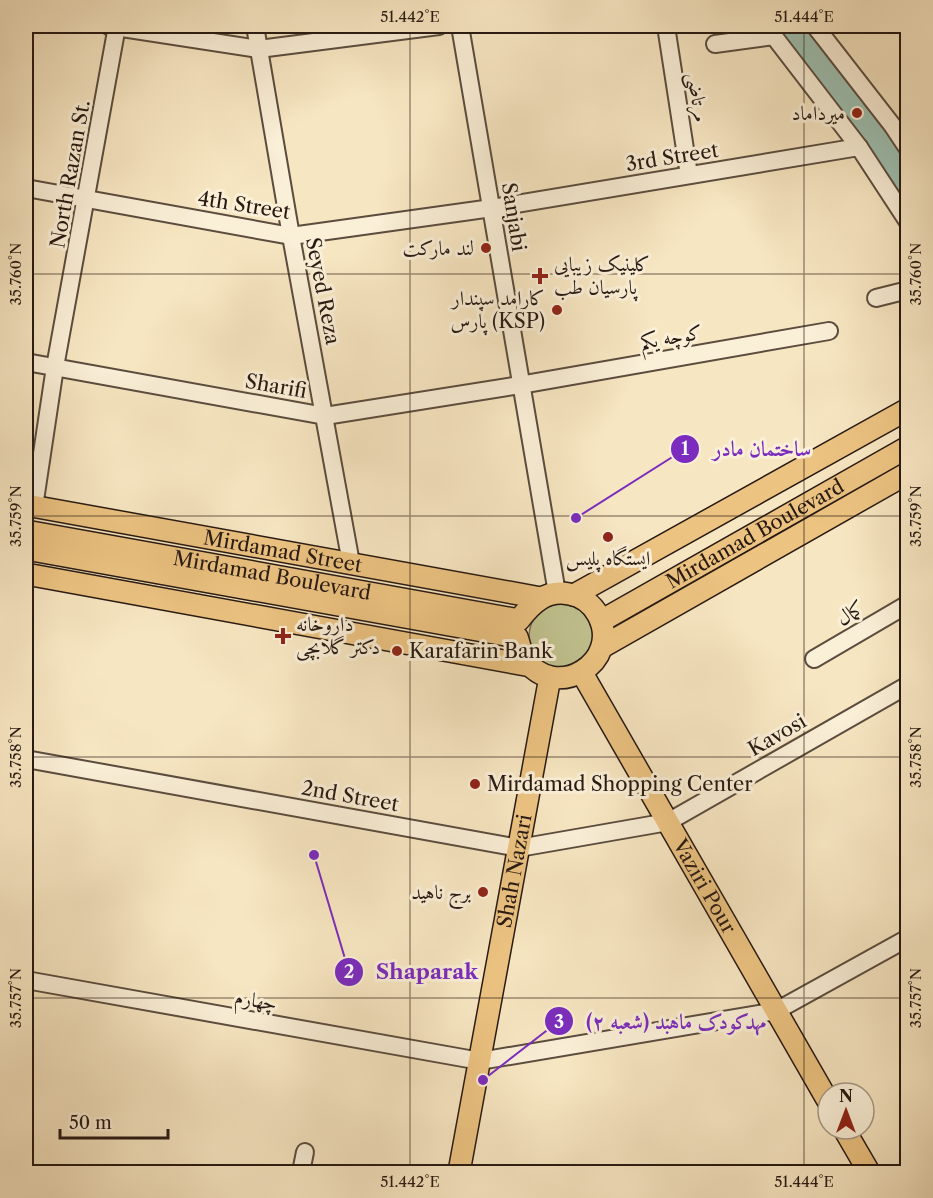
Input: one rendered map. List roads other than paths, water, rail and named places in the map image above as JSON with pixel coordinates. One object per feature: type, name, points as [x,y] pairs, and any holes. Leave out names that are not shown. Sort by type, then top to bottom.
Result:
[{"type":"main road","name":"Mirdamad Boulevard","points":[[558,595],[669,542],[908,409]]},
{"type":"main road","name":"Mirdamad Boulevard","points":[[601,621],[908,447]]},
{"type":"main road","points":[[863,472],[908,460]]},
{"type":"main road","points":[[602,647],[908,473]]},
{"type":"main road","name":"Mirdamad Street","points":[[30,506],[351,563],[558,595]]},
{"type":"main road","name":"Mirdamad Boulevard","points":[[26,531],[518,629]]},
{"type":"main road","points":[[669,542],[654,565],[656,572],[661,575],[691,569]]},
{"type":"main road","name":"Mirdamad Boulevard","points":[[26,549],[518,629]]},
{"type":"main road","points":[[26,574],[531,666]]},
{"type":"main road","points":[[558,595],[588,602],[601,621],[602,647],[598,656],[582,673],[561,678],[550,676],[531,666],[523,656],[518,629],[529,607],[558,595]]},
{"type":"main road","name":"Vaziri Pour","points":[[582,673],[816,1081]]},
{"type":"main road","name":"Shah Nazari","points":[[459,1173],[550,676]]},
{"type":"main road","points":[[851,1141],[869,1173]]},
{"type":"street","points":[[114,26],[259,49],[439,26]]},
{"type":"street","name":"North Razan St.","points":[[30,506],[87,200],[114,26]]},
{"type":"street","name":"Seyed Reza","points":[[255,26],[351,563]]},
{"type":"street","name":"Sanjabi","points":[[460,26],[520,385],[558,595]]},
{"type":"street","name":"مرتاضی","points":[[666,26],[689,175]]},
{"type":"street","points":[[815,26],[900,122],[908,149]]},
{"type":"street","points":[[715,44],[770,31],[859,147],[908,222]]},
{"type":"street","name":"3rd Street","points":[[492,208],[859,147]]},
{"type":"street","name":"4th Street","points":[[26,188],[291,236],[492,208]]},
{"type":"street","points":[[876,298],[908,290]]},
{"type":"street","name":"کوچه یکم","points":[[520,385],[829,331]]},
{"type":"street","name":"Sharifi","points":[[26,362],[325,417],[520,385]]},
{"type":"street","name":"کمال","points":[[814,659],[908,604]]},
{"type":"street","name":"Kavosi","points":[[668,822],[908,685]]},
{"type":"street","name":"2nd Street","points":[[26,759],[519,848],[668,822]]},
{"type":"street","name":"چهارم","points":[[26,980],[480,1061],[776,1011],[908,938]]},
{"type":"street","points":[[301,1173],[305,1152]]},
{"type":"waterway","points":[[788,26],[877,140],[908,187]]},
{"type":"place","name":"میرداماد","points":[[857,113]]},
{"type":"place","name":"لند مارکت","points":[[486,248]]},
{"type":"place","name":"کلینیک زیبایی پارسیان طب","points":[[540,276]]},
{"type":"place","name":"کارامد سپندار پارس (KSP)","points":[[557,310]]},
{"type":"place","name":"ساختمان مادر","points":[[576,518]]},
{"type":"place","name":"ایستگاه پلیس","points":[[608,537]]},
{"type":"place","name":"داروخانه دکتر گلابچی","points":[[283,636]]},
{"type":"place","name":"Karafarin Bank","points":[[397,651]]},
{"type":"place","name":"Mirdamad Shopping Center","points":[[475,784]]},
{"type":"place","name":"Shaparak","points":[[314,855]]},
{"type":"place","name":"برج ناهید","points":[[483,892]]},
{"type":"place","name":"مهدکودک ماهبد (شعبه ۲)","points":[[483,1080]]}]
